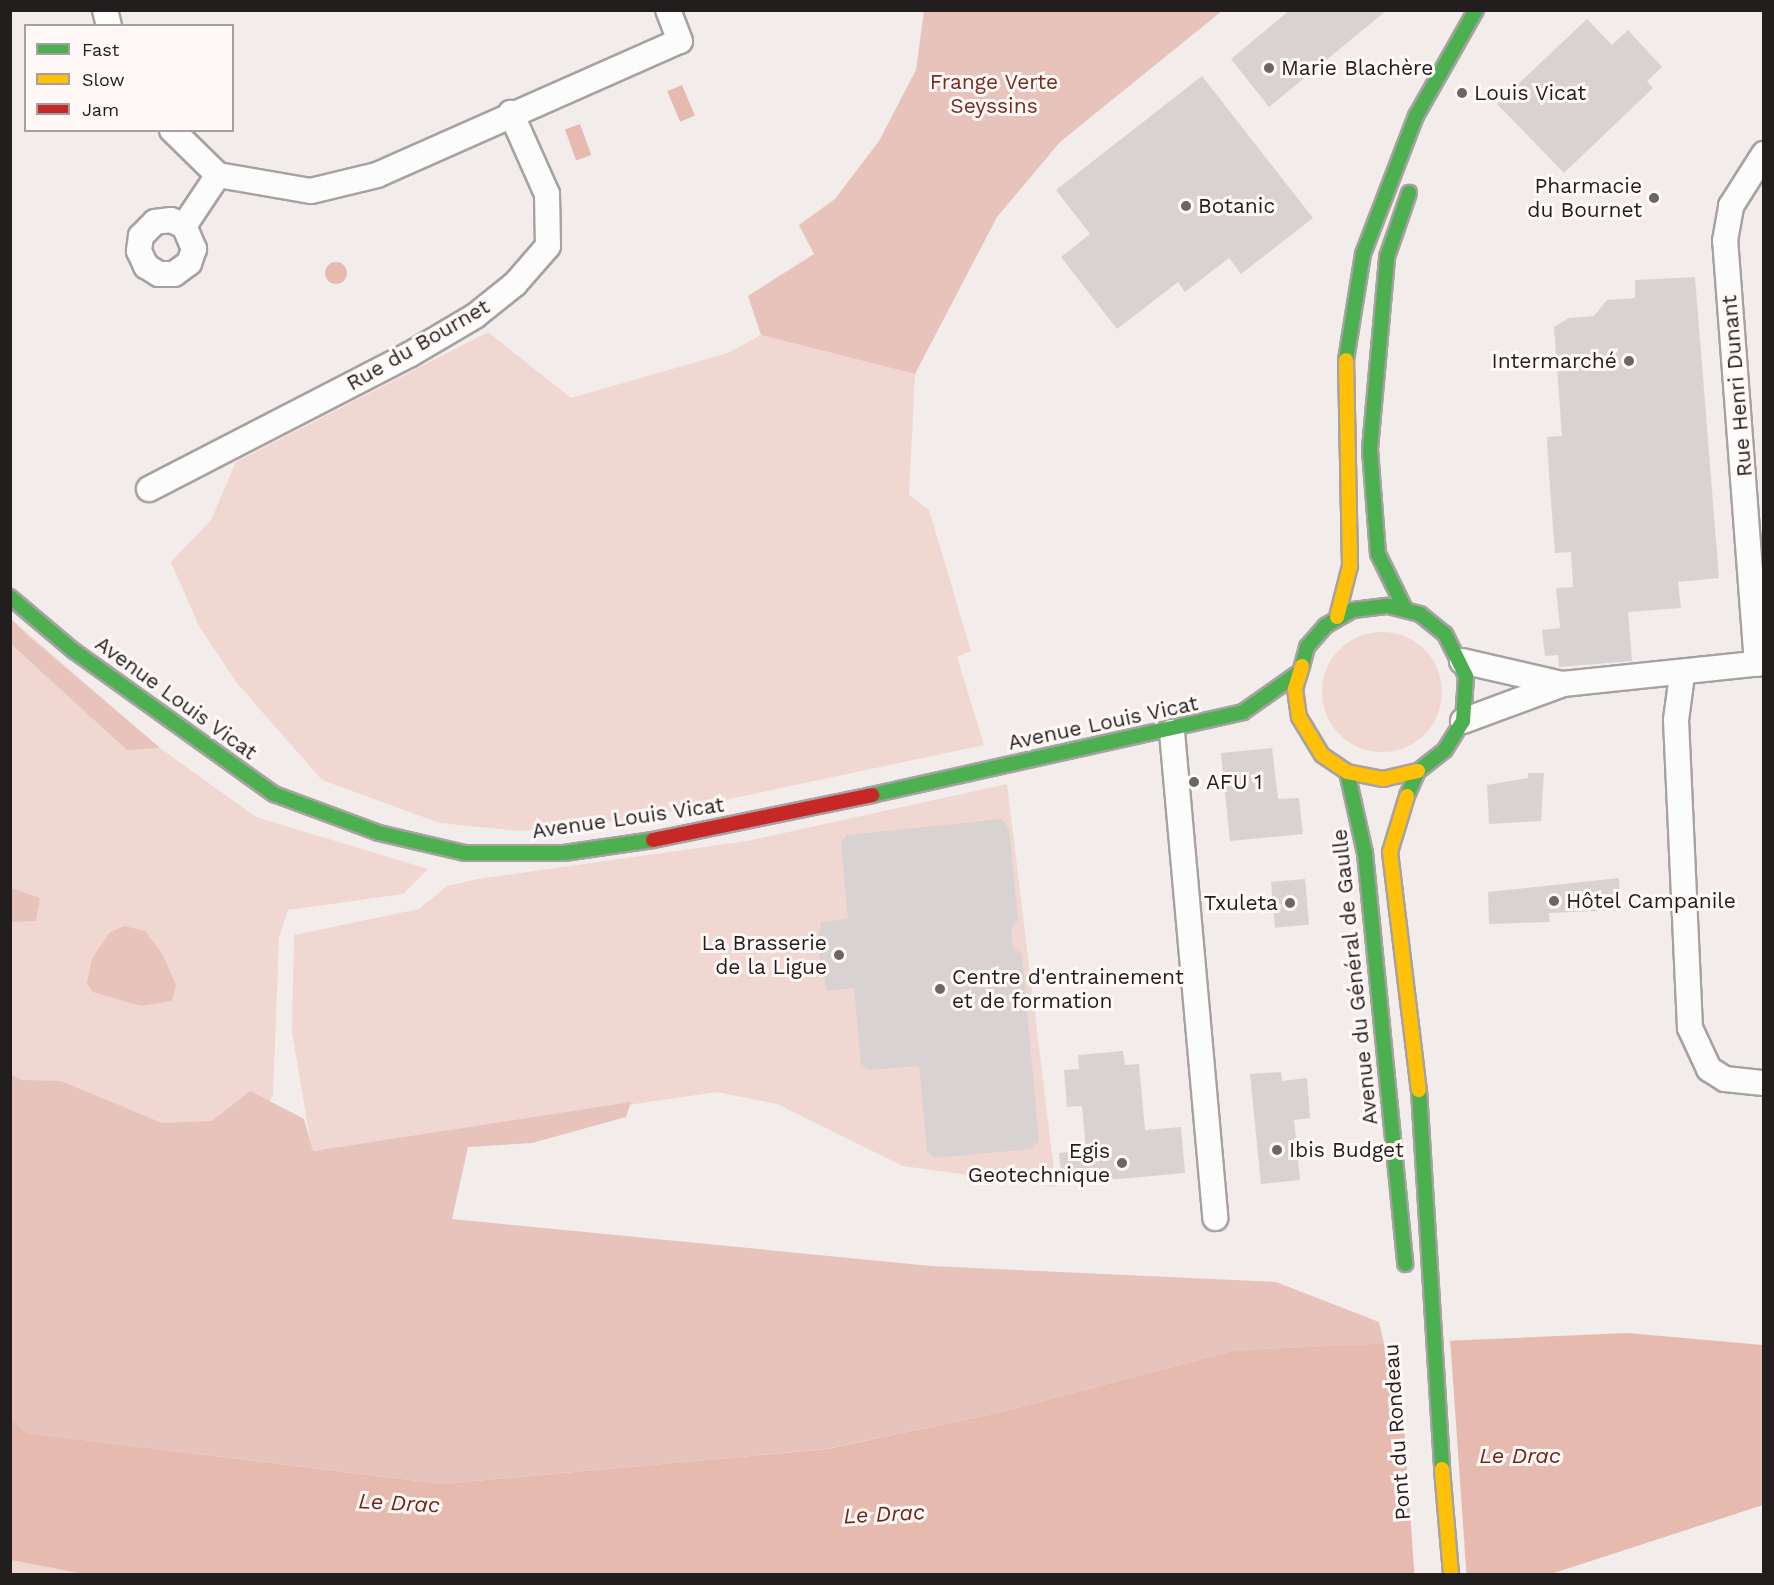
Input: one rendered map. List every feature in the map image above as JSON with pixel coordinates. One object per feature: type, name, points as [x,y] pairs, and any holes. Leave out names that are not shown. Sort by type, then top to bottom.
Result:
[{"type":"main road","points":[[1337,617],[1350,566],[1344,372],[1363,254],[1416,116],[1476,10]]},
{"type":"main road","points":[[1451,88],[1493,10]]},
{"type":"main road","points":[[1405,609],[1378,554],[1371,422],[1387,257],[1413,182]]},
{"type":"main road","name":"Avenue Louis Vicat","points":[[10,597],[74,651],[274,794],[379,833],[465,853],[564,853],[663,838],[1172,732],[1243,712]]},
{"type":"main road","points":[[1370,606],[1405,609],[1439,628],[1462,661],[1467,691],[1463,721],[1445,750],[1418,771],[1383,778],[1347,772],[1322,755],[1304,731],[1296,703],[1297,674],[1311,642],[1337,617],[1370,606]]},
{"type":"main road","points":[[1243,712],[1297,674]]},
{"type":"main road","points":[[1243,712],[1265,717]]},
{"type":"main road","points":[[1281,721],[1304,731]]},
{"type":"main road","points":[[1418,771],[1399,813],[1390,852],[1415,1041],[1427,1285],[1451,1575]]},
{"type":"main road","name":"Avenue du Général de Gaulle","points":[[1347,772],[1365,853],[1407,1286]]},
{"type":"street","points":[[174,132],[218,175],[311,191],[377,175],[511,113],[680,41],[668,10]]},
{"type":"street","name":"Rue du Bournet","points":[[149,489],[409,355],[474,316],[515,284],[548,246],[548,194],[511,113]]},
{"type":"street","name":"Rue Henri Dunant","points":[[1760,664],[1725,226],[1731,206],[1764,154]]},
{"type":"street","points":[[184,226],[218,175]]},
{"type":"street","points":[[1462,661],[1563,684]]},
{"type":"street","points":[[1463,721],[1563,684],[1682,675],[1760,664]]},
{"type":"street","points":[[1682,675],[1676,720],[1690,1028],[1709,1069],[1725,1079],[1764,1083]]},
{"type":"street","points":[[1172,732],[1200,1084],[1215,1218]]},
{"type":"shaded area","points":[[488,332],[571,398],[728,353],[761,335],[915,374],[909,495],[929,510],[971,651],[957,657],[984,745],[640,818],[520,831],[440,823],[322,780],[236,682],[199,626],[171,562],[211,520],[236,462]]},
{"type":"shaded area","points":[[10,618],[160,748],[256,817],[428,869],[403,894],[288,910],[279,937],[273,1095],[240,1148],[11,1126]]},
{"type":"shaded area","points":[[1382,632],[1405,637],[1424,650],[1437,669],[1442,692],[1437,715],[1424,734],[1405,747],[1382,752],[1359,747],[1340,734],[1327,715],[1322,692],[1327,669],[1340,650],[1359,637]]},
{"type":"shaded area","points":[[1007,784],[1056,1187],[903,1166],[777,1104],[717,1092],[312,1151],[292,1032],[294,935],[419,909],[447,886],[478,879],[747,841]]},
{"type":"shaded area","points":[[11,1560],[84,1574],[11,1574]]},
{"type":"green space","name":"Frange Verte Seyssins","points":[[924,11],[1222,11],[1060,142],[997,217],[915,374],[761,335],[748,296],[814,254],[799,225],[835,199],[879,141],[916,70]]},
{"type":"green space","points":[[10,618],[160,748],[127,750],[11,644]]},
{"type":"green space","points":[[11,888],[40,898],[36,921],[11,922]]},
{"type":"green space","points":[[124,926],[145,931],[163,955],[176,985],[172,1001],[141,1006],[93,992],[87,983],[92,959],[109,933]]},
{"type":"green space","points":[[10,1074],[22,1080],[61,1081],[162,1123],[212,1121],[250,1091],[304,1119],[313,1151],[631,1102],[626,1117],[532,1143],[468,1147],[452,1219],[931,1266],[1276,1282],[1379,1322],[1384,1344],[1236,1350],[1001,1412],[826,1449],[442,1484],[27,1433],[10,1418]]},
{"type":"water","points":[[682,85],[695,115],[680,122],[667,91]]},
{"type":"water","points":[[580,124],[591,155],[576,160],[565,129]]},
{"type":"water","points":[[336,262],[344,265],[347,273],[344,281],[336,284],[328,281],[325,273],[328,265]]},
{"type":"water","name":"Le Drac","points":[[1627,1333],[1763,1345],[1763,1505],[1551,1574],[84,1574],[11,1560],[10,1418],[27,1433],[442,1484],[827,1449],[1001,1412],[1236,1350]]},
{"type":"pier","points":[[1450,1338],[1467,1574],[1414,1574],[1398,1342]]},
{"type":"building","points":[[1290,10],[1387,10],[1269,107],[1231,59]]},
{"type":"building","points":[[1587,19],[1612,45],[1628,30],[1662,67],[1647,81],[1653,88],[1564,173],[1497,104]]},
{"type":"building","name":"Botanic","points":[[1202,76],[1313,218],[1241,274],[1229,258],[1185,292],[1178,282],[1117,329],[1061,257],[1090,234],[1056,190]]},
{"type":"building","points":[[1695,277],[1719,578],[1678,582],[1681,608],[1628,612],[1632,661],[1559,667],[1558,655],[1545,656],[1542,630],[1560,628],[1556,588],[1573,587],[1571,552],[1555,553],[1549,474],[1547,437],[1562,436],[1554,327],[1569,318],[1594,316],[1607,300],[1635,298],[1635,280]]},
{"type":"building","points":[[1272,748],[1278,799],[1299,798],[1303,834],[1230,841],[1221,753]]},
{"type":"building","points":[[1528,773],[1544,773],[1541,821],[1489,824],[1487,785],[1528,778]]},
{"type":"building","name":"Centre d'entrainement et de formation","points":[[1001,819],[1009,828],[1018,920],[1011,929],[1013,948],[1022,954],[1039,1141],[1031,1149],[935,1158],[927,1151],[919,1066],[869,1070],[861,1064],[854,988],[827,991],[817,945],[821,922],[848,919],[841,843],[847,835]]},
{"type":"building","name":"Hôtel Campanile","points":[[1619,878],[1620,910],[1549,913],[1550,922],[1489,924],[1488,892]]},
{"type":"building","name":"Txuleta","points":[[1305,879],[1309,925],[1275,928],[1271,882]]},
{"type":"building","points":[[1123,1051],[1125,1065],[1139,1064],[1145,1130],[1181,1127],[1185,1173],[1062,1184],[1059,1153],[1086,1150],[1082,1106],[1067,1107],[1064,1070],[1079,1069],[1078,1055]]},
{"type":"building","name":"Ibis Budget","points":[[1281,1072],[1282,1081],[1307,1078],[1310,1118],[1294,1120],[1300,1180],[1261,1184],[1250,1074]]},
{"type":"traffic: fast","points":[[1346,360],[1363,254],[1416,116],[1476,10]]},
{"type":"traffic: fast","points":[[1405,609],[1378,554],[1370,449],[1387,257],[1409,193]]},
{"type":"traffic: fast","points":[[10,597],[74,651],[274,794],[379,833],[465,853],[564,853],[653,840]]},
{"type":"traffic: fast","points":[[1302,666],[1307,647],[1325,626],[1353,610],[1388,606],[1420,614],[1445,634],[1466,676],[1463,721],[1445,750],[1418,771],[1407,796]]},
{"type":"traffic: fast","points":[[872,795],[1243,712],[1297,674]]},
{"type":"traffic: fast","points":[[1347,772],[1365,853],[1405,1264]]},
{"type":"traffic: fast","points":[[1419,1090],[1442,1469]]},
{"type":"traffic: slow","points":[[1337,617],[1350,566],[1346,360]]},
{"type":"traffic: slow","points":[[1302,666],[1295,689],[1299,717],[1322,755],[1347,772],[1383,779],[1418,771]]},
{"type":"traffic: slow","points":[[1407,796],[1390,852],[1419,1090]]},
{"type":"traffic: slow","points":[[1442,1469],[1451,1574]]},
{"type":"traffic: jam","points":[[653,840],[872,795]]},
{"type":"place","name":"Marie Blachère","points":[[1269,68]]},
{"type":"place","name":"Louis Vicat","points":[[1462,93]]},
{"type":"place","name":"Pharmacie du Bournet","points":[[1654,198]]},
{"type":"place","name":"Botanic","points":[[1186,206]]},
{"type":"place","name":"Intermarché","points":[[1629,361]]},
{"type":"place","name":"AFU 1","points":[[1194,782]]},
{"type":"place","name":"Hôtel Campanile","points":[[1554,901]]},
{"type":"place","name":"Txuleta","points":[[1290,903]]},
{"type":"place","name":"La Brasserie de la Ligue","points":[[839,955]]},
{"type":"place","name":"Centre d'entrainement et de formation","points":[[940,989]]},
{"type":"place","name":"Ibis Budget","points":[[1277,1150]]},
{"type":"place","name":"Egis Geotechnique","points":[[1122,1163]]}]
